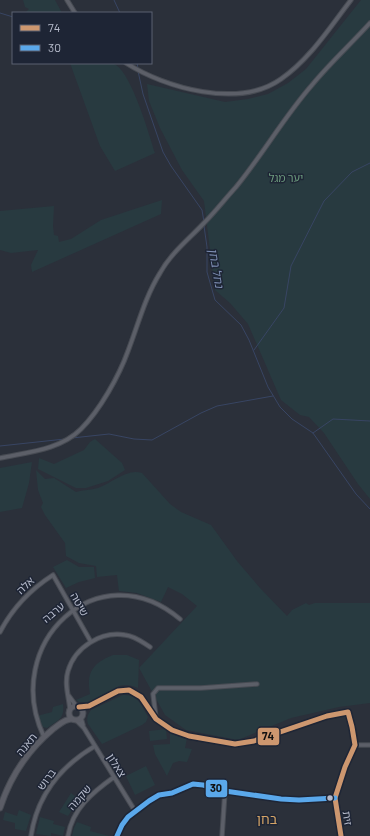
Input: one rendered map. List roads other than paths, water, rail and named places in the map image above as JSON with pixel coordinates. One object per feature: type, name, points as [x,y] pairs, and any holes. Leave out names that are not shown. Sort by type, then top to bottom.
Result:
[{"type":"street","points":[[67,0],[74,12]]},
{"type":"street","points":[[128,64],[160,81],[187,89],[226,94],[251,91],[267,87],[280,80],[296,67],[315,47],[351,0]]},
{"type":"street","points":[[0,458],[52,447],[71,438],[86,423],[107,393],[119,372],[128,352],[149,293],[167,261],[204,223],[237,185],[312,85],[370,23]]},
{"type":"street","name":"שיטה","points":[[53,575],[91,642]]},
{"type":"street","name":"אלה","points":[[0,632],[11,614],[25,597],[43,581],[53,575]]},
{"type":"street","name":"ערבה","points":[[59,616],[71,608],[100,597],[126,596],[141,598],[157,604],[172,612],[180,619]]},
{"type":"street","points":[[72,716],[66,678],[70,664],[78,651],[91,642],[110,635],[124,634],[137,638],[150,647]]},
{"type":"street","points":[[156,719],[153,694],[158,688],[201,688],[257,684]]},
{"type":"street","points":[[72,716],[73,707],[89,706],[118,691],[129,690],[141,697],[156,719],[167,727],[183,734],[235,744],[254,740],[327,716],[348,712],[355,745],[370,745]]},
{"type":"street","points":[[68,695],[82,710],[82,716]]},
{"type":"street","points":[[82,716],[89,706]]},
{"type":"street","points":[[72,716],[82,716]]},
{"type":"street","name":"תאנה","points":[[0,808],[7,789],[31,751],[44,737],[72,716]]},
{"type":"street","name":"צאלון","points":[[72,716],[84,728],[135,811]]},
{"type":"street","name":"צאלון","points":[[82,716],[84,728]]},
{"type":"street","points":[[34,720],[44,737]]},
{"type":"street","name":"זית","points":[[341,836],[335,798],[345,766],[355,745]]},
{"type":"street","name":"ברוש","points":[[31,836],[37,812],[50,786],[74,760],[95,746]]},
{"type":"street","name":"שקמה","points":[[68,836],[72,820],[82,805],[93,793],[114,777]]},
{"type":"street","points":[[117,836],[125,821],[135,811],[159,795],[172,794],[193,784],[225,791],[286,800],[335,798]]},
{"type":"street","points":[[222,836],[225,791]]},
{"type":"waterway","name":"נחל בחן","points":[[114,0],[120,12]]},
{"type":"waterway","points":[[0,13],[12,17]]},
{"type":"waterway","name":"נחל בחן","points":[[137,64],[138,68]]},
{"type":"waterway","name":"נחל בחן","points":[[138,71],[143,94],[163,152],[202,210],[204,222]]},
{"type":"waterway","points":[[254,350],[284,308],[291,266],[324,201],[352,172],[370,163]]},
{"type":"waterway","name":"נחל בחן","points":[[204,226],[207,247],[207,272],[215,300],[241,325],[249,340],[268,387],[280,407],[292,419],[313,433],[356,494],[370,509]]},
{"type":"waterway","points":[[72,438],[109,434],[134,439],[152,440],[201,413],[217,406],[273,396]]},
{"type":"waterway","points":[[313,433],[333,419],[370,421]]},
{"type":"waterway","points":[[0,446],[65,439]]},
{"type":"district","name":"בחן","points":[[267,819]]},
{"type":"park label","name":"יער מגל","points":[[286,177]]}]
